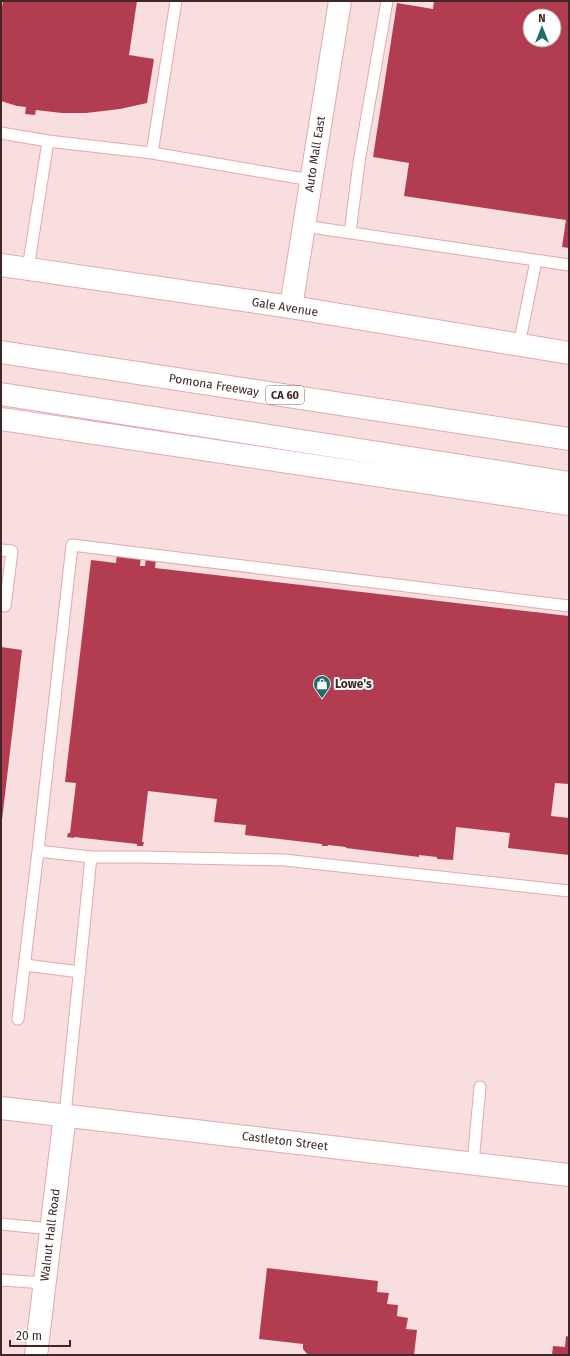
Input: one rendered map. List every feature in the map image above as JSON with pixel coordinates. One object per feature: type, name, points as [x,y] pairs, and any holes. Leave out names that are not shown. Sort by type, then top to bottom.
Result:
[{"type":"main road","name":"Auto Mall East","points":[[291,307],[340,1]]},
{"type":"main road","name":"Gale Avenue","points":[[1,265],[291,307],[569,353]]},
{"type":"main road","name":"Pomona Freeway","points":[[1,352],[569,439]]},
{"type":"main road","points":[[1,381],[569,468]]},
{"type":"main road","points":[[1,394],[569,482]]},
{"type":"main road","points":[[1,419],[569,504]]},
{"type":"main road","name":"Castleton Street","points":[[1,1108],[569,1175]]},
{"type":"main road","name":"Walnut Hall Road","points":[[36,1355],[64,1115]]},
{"type":"lane","points":[[152,153],[176,1]]},
{"type":"lane","points":[[350,233],[359,162],[387,1]]},
{"type":"lane","points":[[1,133],[48,142],[152,153],[311,180]]},
{"type":"lane","points":[[28,269],[48,142]]},
{"type":"lane","points":[[304,226],[569,265]]},
{"type":"lane","points":[[519,345],[536,261]]},
{"type":"lane","points":[[18,1019],[72,545],[569,606]]},
{"type":"lane","points":[[1,550],[12,551],[5,606],[1,605]]},
{"type":"lane","points":[[38,851],[91,857],[284,860],[569,891]]},
{"type":"lane","points":[[64,1115],[91,857]]},
{"type":"lane","points":[[25,965],[80,972]]},
{"type":"lane","points":[[473,1163],[480,1087]]},
{"type":"lane","points":[[1,1224],[51,1229]]},
{"type":"lane","points":[[1,1280],[45,1283]]},
{"type":"building","points":[[3,1],[137,1],[129,55],[154,59],[147,103],[120,109],[86,113],[62,113],[36,110],[35,115],[25,114],[26,107],[1,101],[1,14]]},
{"type":"building","points":[[434,1],[569,1],[569,248],[562,247],[566,220],[404,196],[409,163],[373,157],[397,3],[433,9]]},
{"type":"building","name":"Lowe's","points":[[117,552],[141,555],[140,566],[145,566],[146,558],[156,559],[155,568],[569,616],[569,784],[555,783],[551,816],[569,818],[569,855],[508,848],[510,833],[456,827],[453,860],[328,845],[322,846],[322,844],[245,835],[246,825],[214,822],[217,799],[148,791],[142,842],[144,842],[143,846],[137,846],[137,844],[67,837],[68,833],[70,833],[76,783],[65,782],[91,560],[116,563]]},
{"type":"building","points":[[1,647],[22,650],[2,820],[1,820]]},
{"type":"building","points":[[267,1268],[378,1281],[377,1292],[389,1293],[387,1304],[398,1305],[397,1316],[408,1318],[406,1329],[417,1330],[414,1355],[308,1355],[303,1349],[303,1344],[259,1339]]},
{"type":"building","points":[[566,1336],[569,1337],[569,1355],[552,1355],[553,1346],[565,1347]]},
{"type":"place","name":"Lowe's","points":[[322,699]]}]
